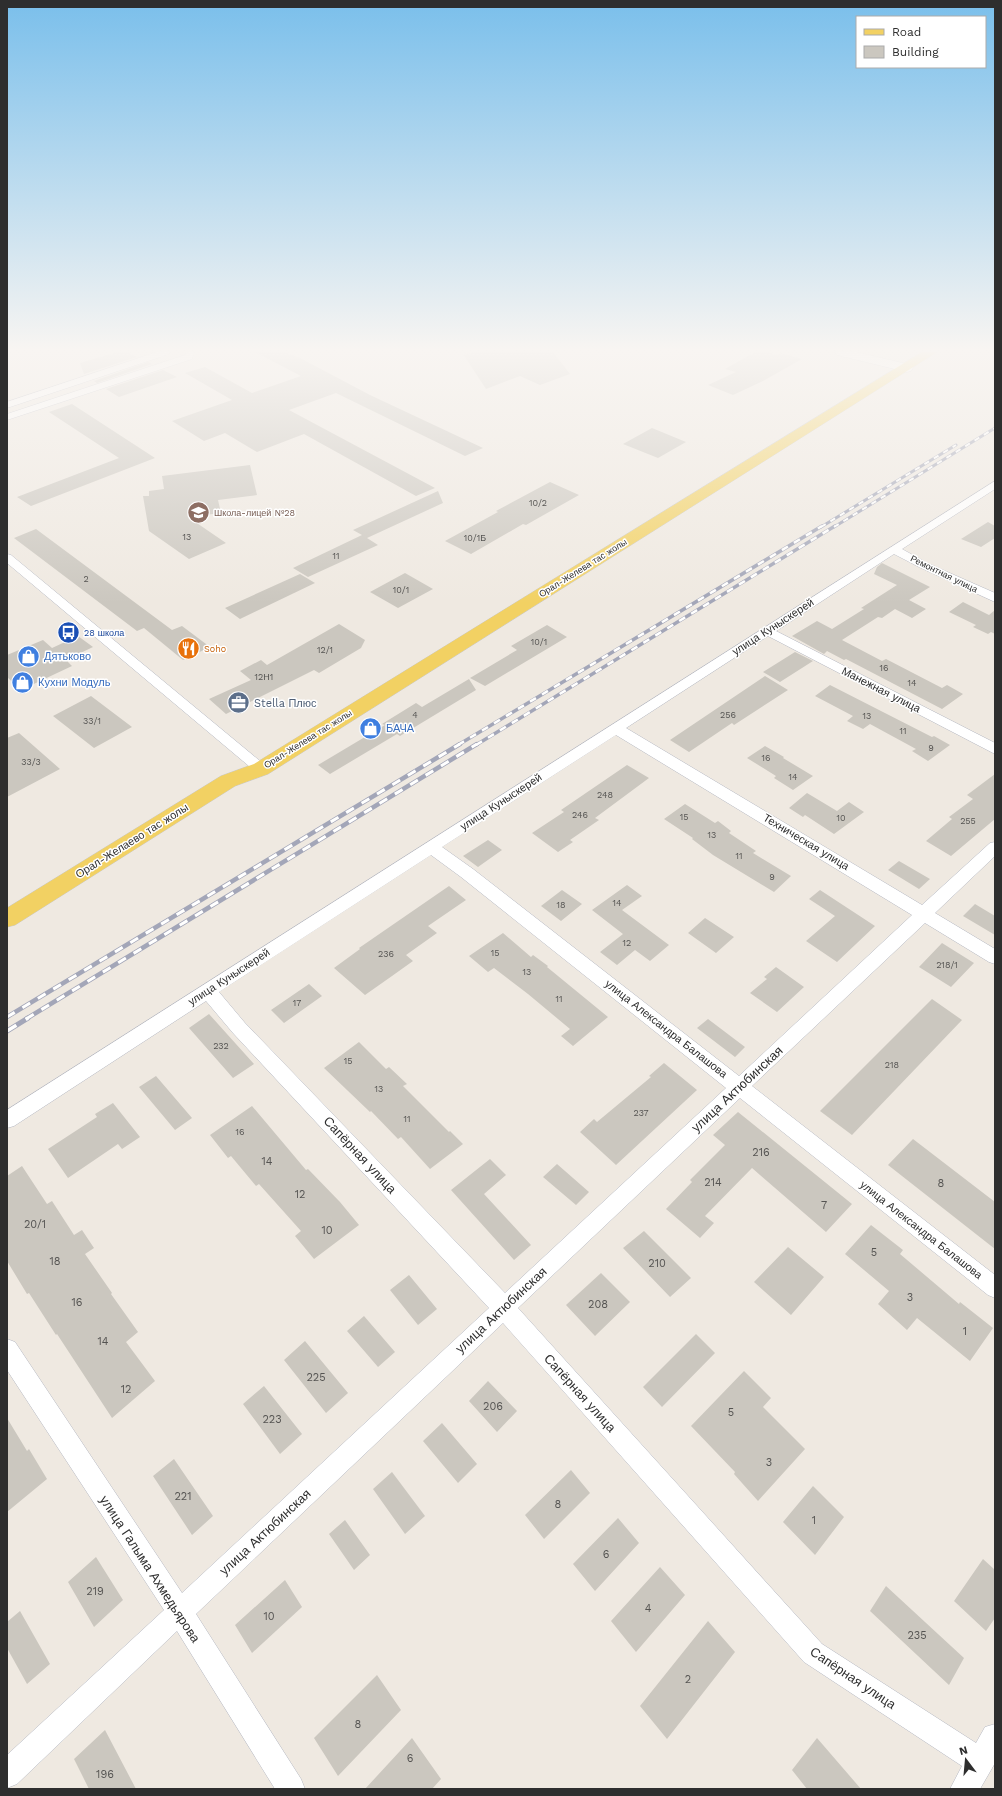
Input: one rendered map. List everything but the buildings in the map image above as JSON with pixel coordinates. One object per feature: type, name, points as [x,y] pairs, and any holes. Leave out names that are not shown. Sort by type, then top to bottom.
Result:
[{"type":"main road","name":"Орал-Желева тас жолы","points":[[260,769],[797,436]]},
{"type":"main road","name":"Орал-Желаево тас жолы","points":[[7,918],[228,781],[260,769]]},
{"type":"street","name":"улица Куныскерей","points":[[7,1120],[995,484]]},
{"type":"street","name":"Ремонтная улица","points":[[894,549],[923,565],[995,598]]},
{"type":"street","points":[[7,557],[260,769]]},
{"type":"street","name":"Манежная улица","points":[[767,630],[995,749]]},
{"type":"street","name":"Техническая улица","points":[[615,728],[995,957]]},
{"type":"street","name":"улица Александра Балашова","points":[[430,847],[467,873],[995,1288]]},
{"type":"street","name":"улица Актюбинская","points":[[7,1774],[995,847]]},
{"type":"street","name":"Сапёрная улица","points":[[208,991],[239,1028],[504,1308],[813,1653],[980,1762]]},
{"type":"street","name":"улица Галыма Ахмедьярова","points":[[7,1350],[180,1612],[291,1789]]},
{"type":"street","points":[[964,1789],[995,1737]]},
{"type":"railway","points":[[834,527],[982,436]]},
{"type":"railway","points":[[821,527],[956,445]]},
{"type":"railway","points":[[458,745],[822,526]]},
{"type":"railway","points":[[476,745],[835,526]]},
{"type":"railway","points":[[7,1017],[460,744]]},
{"type":"railway","points":[[26,1019],[477,744]]},
{"type":"railway","points":[[7,1031],[28,1018]]},
{"type":"place","name":"Школа-лицей №28","points":[[198,513]]},
{"type":"place","name":"28 школа","points":[[69,633]]},
{"type":"place","name":"Soho","points":[[188,649]]},
{"type":"place","name":"Дятьково","points":[[29,656]]},
{"type":"place","name":"Кухни Модуль","points":[[23,682]]},
{"type":"place","name":"Stella Плюс","points":[[239,703]]},
{"type":"place","name":"БАЧА","points":[[370,728]]}]
